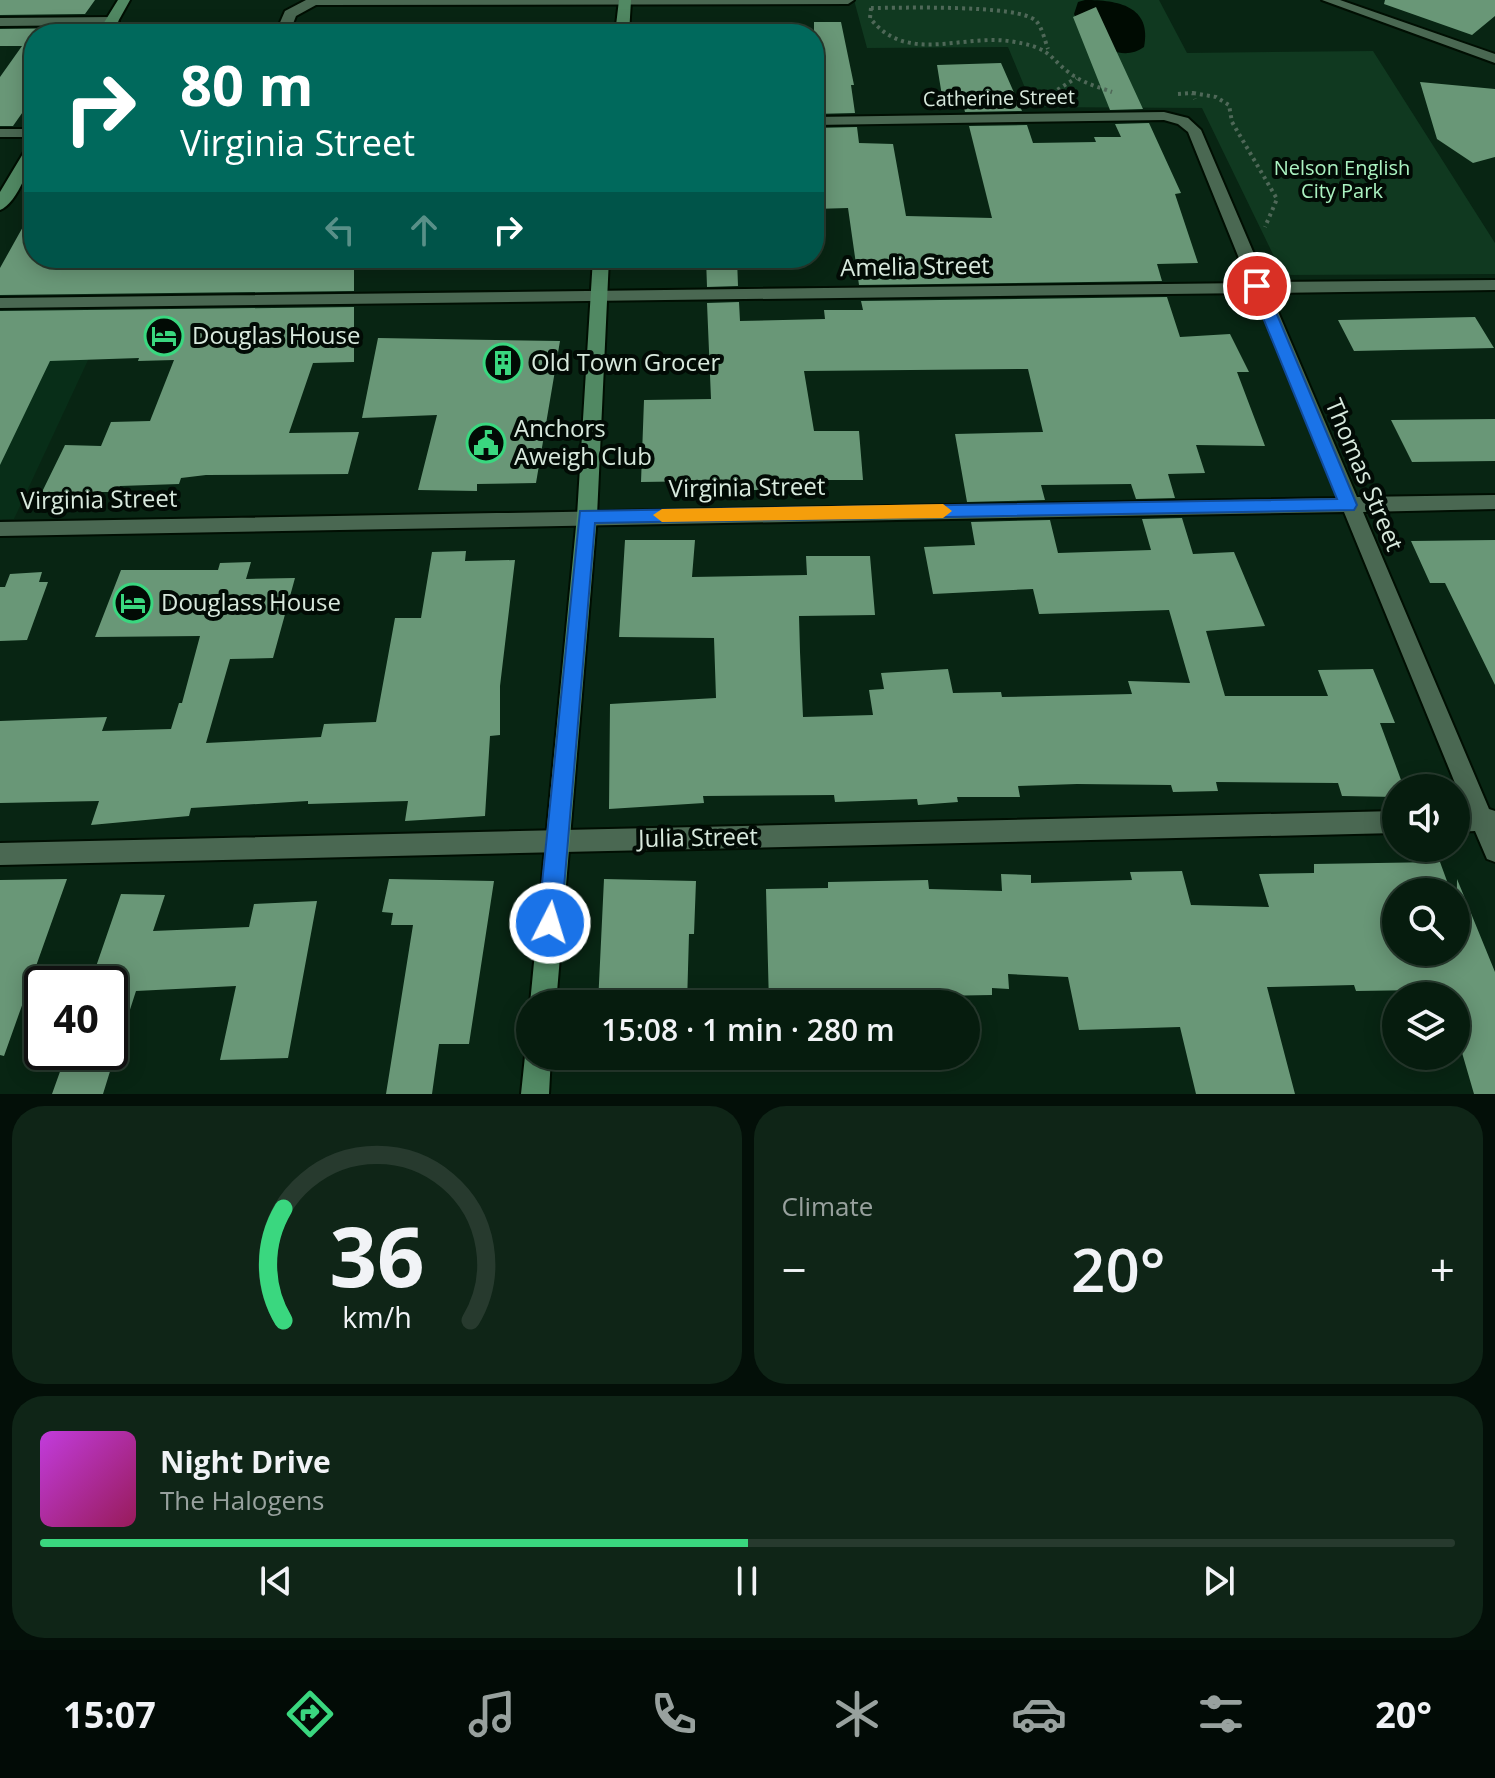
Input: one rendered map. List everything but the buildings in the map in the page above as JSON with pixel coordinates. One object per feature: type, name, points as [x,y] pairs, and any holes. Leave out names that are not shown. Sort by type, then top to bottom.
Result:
[{"type":"street","points":[[110,24],[124,0]]},
{"type":"street","points":[[286,24],[290,14],[314,1],[848,0]]},
{"type":"street","points":[[1328,0],[1495,59]]},
{"type":"street","points":[[623,24],[625,1]]},
{"type":"street","points":[[0,22],[112,21]]},
{"type":"street","name":"Catherine Street","points":[[824,121],[1164,116],[1183,121]]},
{"type":"street","name":"Thomas Street","points":[[1183,121],[1194,130],[1348,505],[1488,820],[1495,851]]},
{"type":"street","points":[[0,133],[24,133]]},
{"type":"street","points":[[0,205],[24,164]]},
{"type":"street","points":[[544,990],[587,516],[600,268]]},
{"type":"street","name":"Amelia Street","points":[[0,303],[1495,285]]},
{"type":"street","name":"Virginia Street","points":[[0,529],[1495,502]]},
{"type":"street","name":"Julia Street","points":[[0,854],[1382,822]]},
{"type":"street","points":[[535,1094],[537,1070]]},
{"type":"path","points":[[863,6],[965,8],[1029,16],[1038,22],[1048,50]]},
{"type":"path","points":[[871,8],[870,18],[883,35],[901,43],[952,44],[980,39],[1013,41],[1048,50],[1056,56]]},
{"type":"path","points":[[1057,90],[1077,78]]},
{"type":"path","points":[[1193,93],[1216,97],[1229,105],[1232,122],[1273,191],[1277,199],[1264,233]]},
{"type":"shaded area","points":[[1078,2],[1120,4],[1138,14],[1145,33],[1144,47],[1124,53],[1113,51],[1094,40],[1074,14]]},
{"type":"shaded area","points":[[110,313],[14,519],[0,519],[0,314]]},
{"type":"green space","name":"Nelson English City Park","points":[[854,0],[1159,0],[1187,53],[1373,51],[1495,243],[1495,274],[1283,275],[1202,108],[1033,107],[1008,47],[867,48]]},
{"type":"slow traffic","points":[[662,515],[943,511]]},
{"type":"place","name":"Douglas House","points":[[164,336]]},
{"type":"place","name":"Old Town Grocer","points":[[503,363]]},
{"type":"place","name":"Anchors Aweigh Club","points":[[486,443]]},
{"type":"place","name":"Douglass House","points":[[133,603]]},
{"type":"route","points":[[550,923],[587,516],[1348,505],[1257,286]]}]
